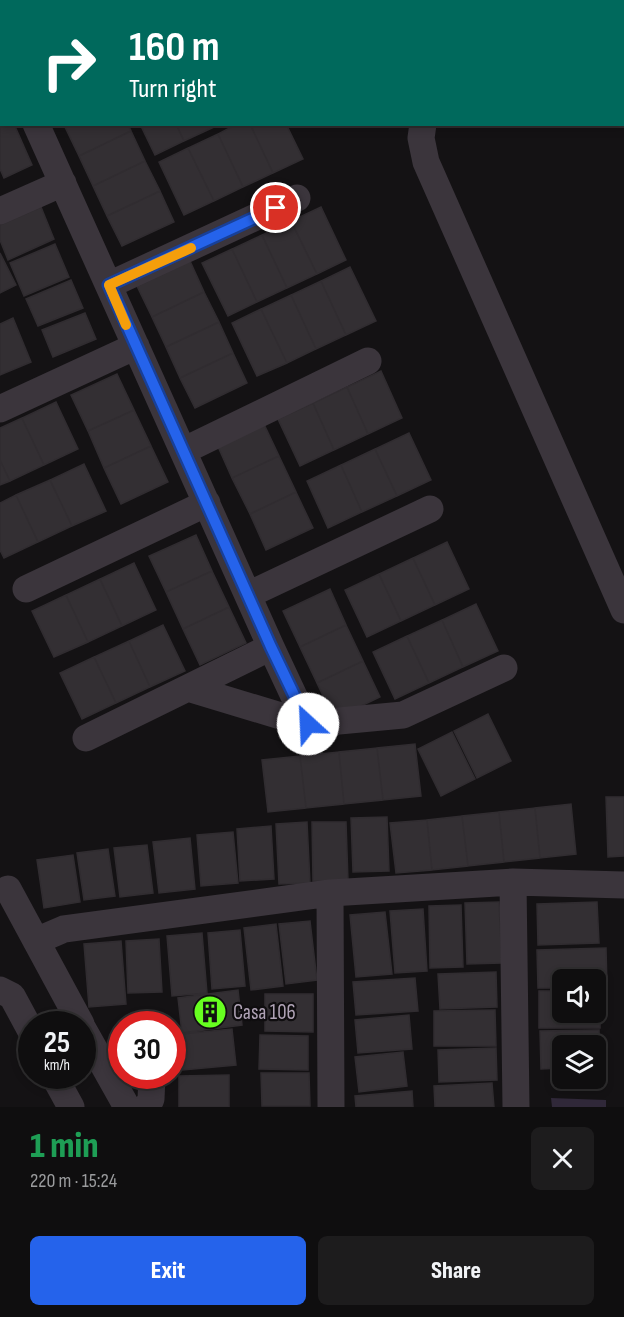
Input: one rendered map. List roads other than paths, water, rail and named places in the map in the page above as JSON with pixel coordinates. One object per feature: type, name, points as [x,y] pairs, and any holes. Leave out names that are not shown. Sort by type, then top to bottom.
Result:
[{"type":"street","points":[[37,126],[271,647],[308,724]]},
{"type":"street","points":[[423,126],[421,138],[426,162],[624,610]]},
{"type":"street","points":[[0,211],[63,183]]},
{"type":"street","points":[[109,285],[297,198]]},
{"type":"street","points":[[0,409],[136,346]]},
{"type":"street","points":[[183,451],[368,362]]},
{"type":"street","points":[[26,589],[207,503]]},
{"type":"street","points":[[248,595],[430,509]]},
{"type":"street","points":[[87,738],[271,647]]},
{"type":"street","points":[[188,688],[308,724],[403,715],[504,668]]},
{"type":"street","points":[[36,941],[64,929],[330,893],[513,882],[624,885]]},
{"type":"street","points":[[513,882],[516,1107]]},
{"type":"street","points":[[8,889],[74,1011]]},
{"type":"street","points":[[330,893],[331,1107]]},
{"type":"street","points":[[0,990],[12,996],[20,1011]]},
{"type":"street","points":[[96,1051],[127,1107]]},
{"type":"street","points":[[61,1089],[71,1107]]},
{"type":"street","points":[[147,1107],[151,1099],[151,1089]]},
{"type":"place","name":"Casa 106","points":[[210,1012]]}]
